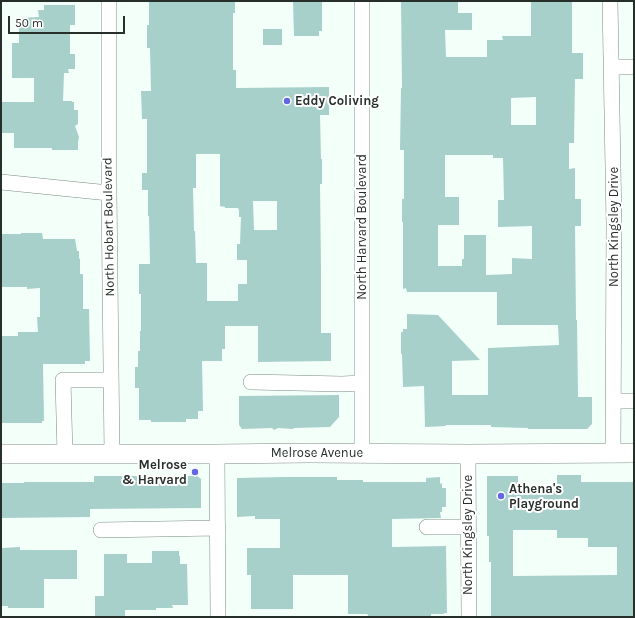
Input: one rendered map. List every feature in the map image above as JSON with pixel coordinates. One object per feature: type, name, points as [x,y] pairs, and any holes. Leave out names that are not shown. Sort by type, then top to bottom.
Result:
[{"type":"main road","name":"Melrose Avenue","points":[[1,454],[634,453]]},
{"type":"street","name":"North Hobart Boulevard","points":[[109,1],[109,193],[112,454]]},
{"type":"street","name":"North Harvard Boulevard","points":[[362,1],[362,453]]},
{"type":"street","name":"North Kingsley Drive","points":[[610,1],[614,224],[613,453]]},
{"type":"street","points":[[611,66],[634,67]]},
{"type":"street","points":[[1,182],[109,193]]},
{"type":"street","points":[[65,454],[63,380],[111,380]]},
{"type":"street","points":[[251,382],[362,383]]},
{"type":"street","points":[[614,401],[634,401]]},
{"type":"street","points":[[217,454],[218,617]]},
{"type":"street","name":"North Kingsley Drive","points":[[468,454],[468,617]]},
{"type":"street","points":[[101,530],[218,528]]},
{"type":"street","points":[[427,528],[468,528]]},
{"type":"building","points":[[149,1],[235,1],[235,13],[233,13],[233,70],[236,70],[236,88],[329,87],[329,115],[320,115],[322,159],[322,184],[320,184],[321,333],[331,333],[331,361],[258,362],[258,326],[225,326],[225,349],[222,349],[222,361],[202,361],[203,411],[198,411],[198,419],[186,419],[186,422],[151,422],[151,420],[139,420],[139,388],[135,388],[135,367],[138,367],[138,351],[140,351],[141,331],[139,264],[150,264],[148,190],[142,190],[142,173],[147,173],[147,119],[142,119],[141,91],[151,91],[150,48],[147,48],[147,25],[149,25]],"holes":[[[196,154],[220,154],[220,206],[225,208],[238,208],[239,210],[239,217],[241,217],[240,244],[237,244],[237,260],[247,260],[247,284],[238,284],[238,301],[207,301],[207,263],[196,263],[193,188],[196,188]],[[253,201],[277,201],[277,230],[254,230]]]},
{"type":"building","points":[[293,1],[322,1],[322,31],[319,31],[319,36],[294,36]]},
{"type":"building","points":[[401,1],[458,1],[458,13],[472,13],[472,30],[445,30],[446,57],[487,57],[487,40],[503,40],[502,36],[531,36],[531,1],[572,1],[572,53],[583,53],[583,79],[575,79],[574,143],[569,143],[569,169],[575,168],[575,199],[581,199],[581,226],[575,226],[578,397],[592,397],[592,424],[587,429],[528,429],[491,427],[491,425],[446,425],[425,427],[424,386],[403,387],[401,332],[403,332],[403,329],[407,329],[407,314],[438,315],[480,360],[452,361],[452,395],[488,395],[488,348],[559,345],[558,325],[497,325],[497,292],[407,292],[406,288],[403,289],[402,199],[404,199],[404,150],[400,150],[402,88]],"holes":[[[536,97],[536,125],[511,125],[511,98]],[[445,155],[493,155],[493,158],[503,158],[504,200],[498,200],[498,227],[532,226],[532,259],[512,258],[512,274],[486,275],[486,235],[464,235],[464,259],[462,259],[462,266],[438,266],[438,225],[459,225],[459,197],[445,197]]]},
{"type":"building","points":[[44,5],[75,5],[75,25],[70,25],[70,54],[75,54],[75,69],[68,69],[69,73],[64,73],[63,101],[74,102],[74,110],[78,110],[78,124],[75,126],[79,137],[78,150],[14,148],[14,133],[2,133],[1,102],[34,102],[34,78],[12,78],[12,43],[19,43],[19,26],[22,26],[22,18],[39,17],[38,10],[44,10]]},
{"type":"building","points":[[263,29],[282,29],[282,45],[263,45]]},
{"type":"building","points":[[42,233],[43,239],[75,239],[77,251],[79,251],[79,259],[80,258],[80,274],[83,274],[83,309],[89,309],[90,361],[85,361],[85,364],[43,364],[44,421],[42,421],[42,423],[1,423],[1,336],[18,336],[18,332],[38,332],[37,317],[40,317],[40,288],[27,289],[27,287],[1,287],[1,234]]},
{"type":"building","points":[[339,395],[339,417],[330,427],[293,429],[278,428],[274,430],[272,428],[242,429],[239,425],[239,396]]},
{"type":"building","points":[[557,475],[581,475],[581,482],[634,482],[634,617],[491,617],[491,562],[489,562],[489,536],[487,536],[487,476],[518,476],[518,489],[557,488]],"holes":[[[513,530],[557,530],[557,538],[588,538],[588,547],[617,547],[617,575],[513,576]]]},
{"type":"building","points":[[94,476],[197,476],[201,479],[201,508],[90,509],[90,517],[1,518],[1,483],[94,482]]},
{"type":"building","points":[[337,477],[337,480],[363,480],[363,482],[426,482],[426,478],[440,477],[440,484],[442,483],[442,488],[446,488],[446,507],[442,507],[442,512],[440,512],[441,518],[392,519],[392,547],[446,546],[447,613],[431,614],[431,617],[368,617],[367,614],[348,614],[348,575],[293,575],[293,609],[251,609],[251,575],[247,575],[247,548],[280,548],[280,519],[255,519],[255,516],[237,517],[237,478]]},
{"type":"building","points":[[20,547],[20,550],[77,550],[77,579],[44,579],[44,608],[8,608],[8,606],[2,606],[1,548]]},
{"type":"building","points":[[152,551],[179,551],[180,564],[187,564],[188,605],[172,605],[173,608],[156,608],[156,610],[125,610],[125,617],[95,617],[95,596],[104,596],[104,554],[127,554],[127,563],[152,563]]},
{"type":"place","name":"Eddy Coliving","points":[[287,101]]},
{"type":"place","name":"Melrose & Harvard","points":[[195,472]]},
{"type":"place","name":"Athena's Playground","points":[[501,496]]}]
